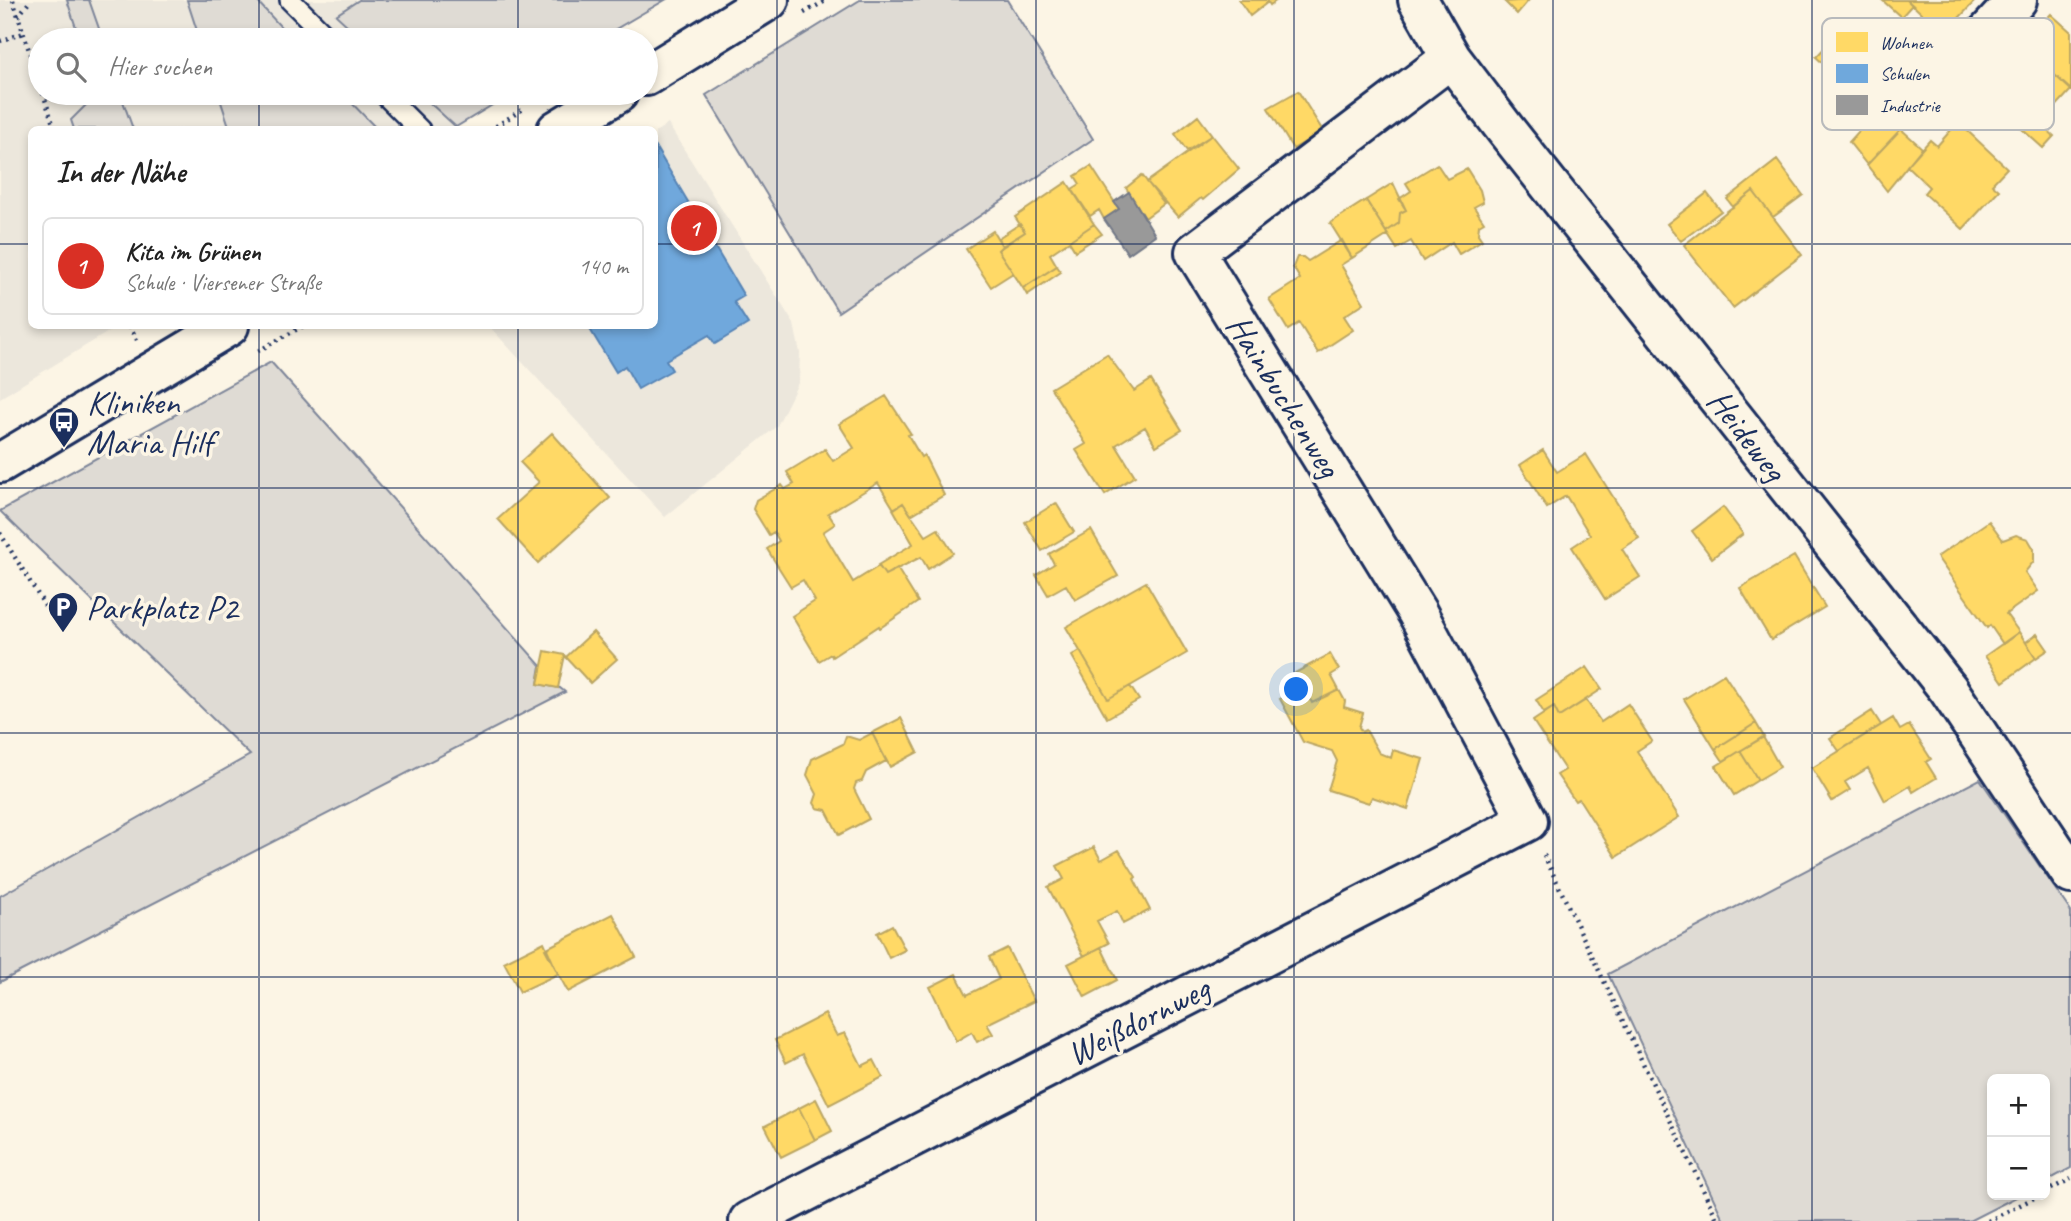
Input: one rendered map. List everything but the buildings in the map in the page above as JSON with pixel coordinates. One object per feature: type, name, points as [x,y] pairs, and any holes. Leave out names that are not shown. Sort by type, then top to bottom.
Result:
[{"type":"street","points":[[658,69],[769,0]]},
{"type":"street","name":"Heideweg","points":[[1418,0],[1451,58],[1948,689],[2071,874]]},
{"type":"street","points":[[2000,18],[2017,0]]},
{"type":"street","name":"Hainbuchenweg","points":[[1451,58],[1195,253],[1417,612],[1528,821]]},
{"type":"street","points":[[544,117],[581,105]]},
{"type":"street","points":[[0,463],[224,329]]},
{"type":"street","name":"Weißdornweg","points":[[749,1221],[1528,821]]},
{"type":"lane","points":[[290,0],[318,28]]},
{"type":"lane","points":[[395,105],[416,126]]},
{"type":"path","points":[[13,0],[28,46]]},
{"type":"path","points":[[19,16],[31,0]]},
{"type":"path","points":[[0,41],[24,33]]},
{"type":"path","points":[[47,105],[54,126]]},
{"type":"path","points":[[507,126],[544,117]]},
{"type":"path","points":[[0,533],[45,606]]},
{"type":"path","points":[[1528,821],[1718,1221]]},
{"type":"path","points":[[2050,1190],[2071,1179]]},
{"type":"path","points":[[1988,1221],[2030,1200]]},
{"type":"shaded area","points":[[0,0],[359,0],[337,15],[351,28],[28,28],[28,105],[432,105],[455,126],[28,126],[28,329],[113,329],[0,398]]},
{"type":"shaded area","points":[[67,0],[89,0],[99,28],[76,28]]},
{"type":"shaded area","points":[[187,0],[256,0],[282,28],[196,28]]},
{"type":"shaded area","points":[[359,0],[665,0],[617,28],[350,28],[336,15]]},
{"type":"shaded area","points":[[860,0],[1007,0],[1093,139],[838,312],[706,95]]},
{"type":"shaded area","points":[[86,105],[124,105],[132,126],[73,126],[71,120]]},
{"type":"shaded area","points":[[222,105],[354,105],[374,126],[229,126]]},
{"type":"shaded area","points":[[432,105],[492,105],[458,126]]},
{"type":"shaded area","points":[[668,124],[794,324],[800,353],[799,381],[777,426],[665,517],[492,329],[658,329],[658,130]]},
{"type":"shaded area","points":[[271,362],[541,666],[538,684],[560,688],[565,692],[0,982],[0,896],[250,755],[0,511]]},
{"type":"shaded area","points":[[1980,779],[2071,912],[2071,1168],[2050,1179],[2050,1074],[1987,1074],[1987,1200],[2010,1200],[1969,1221],[1724,1221],[1608,974]]},
{"type":"place","name":"Kita im Grünen","points":[[694,228]]},
{"type":"place","name":"Kliniken Maria Hilf","points":[[64,449]]},
{"type":"place","name":"Parkplatz P2","points":[[63,634]]}]
